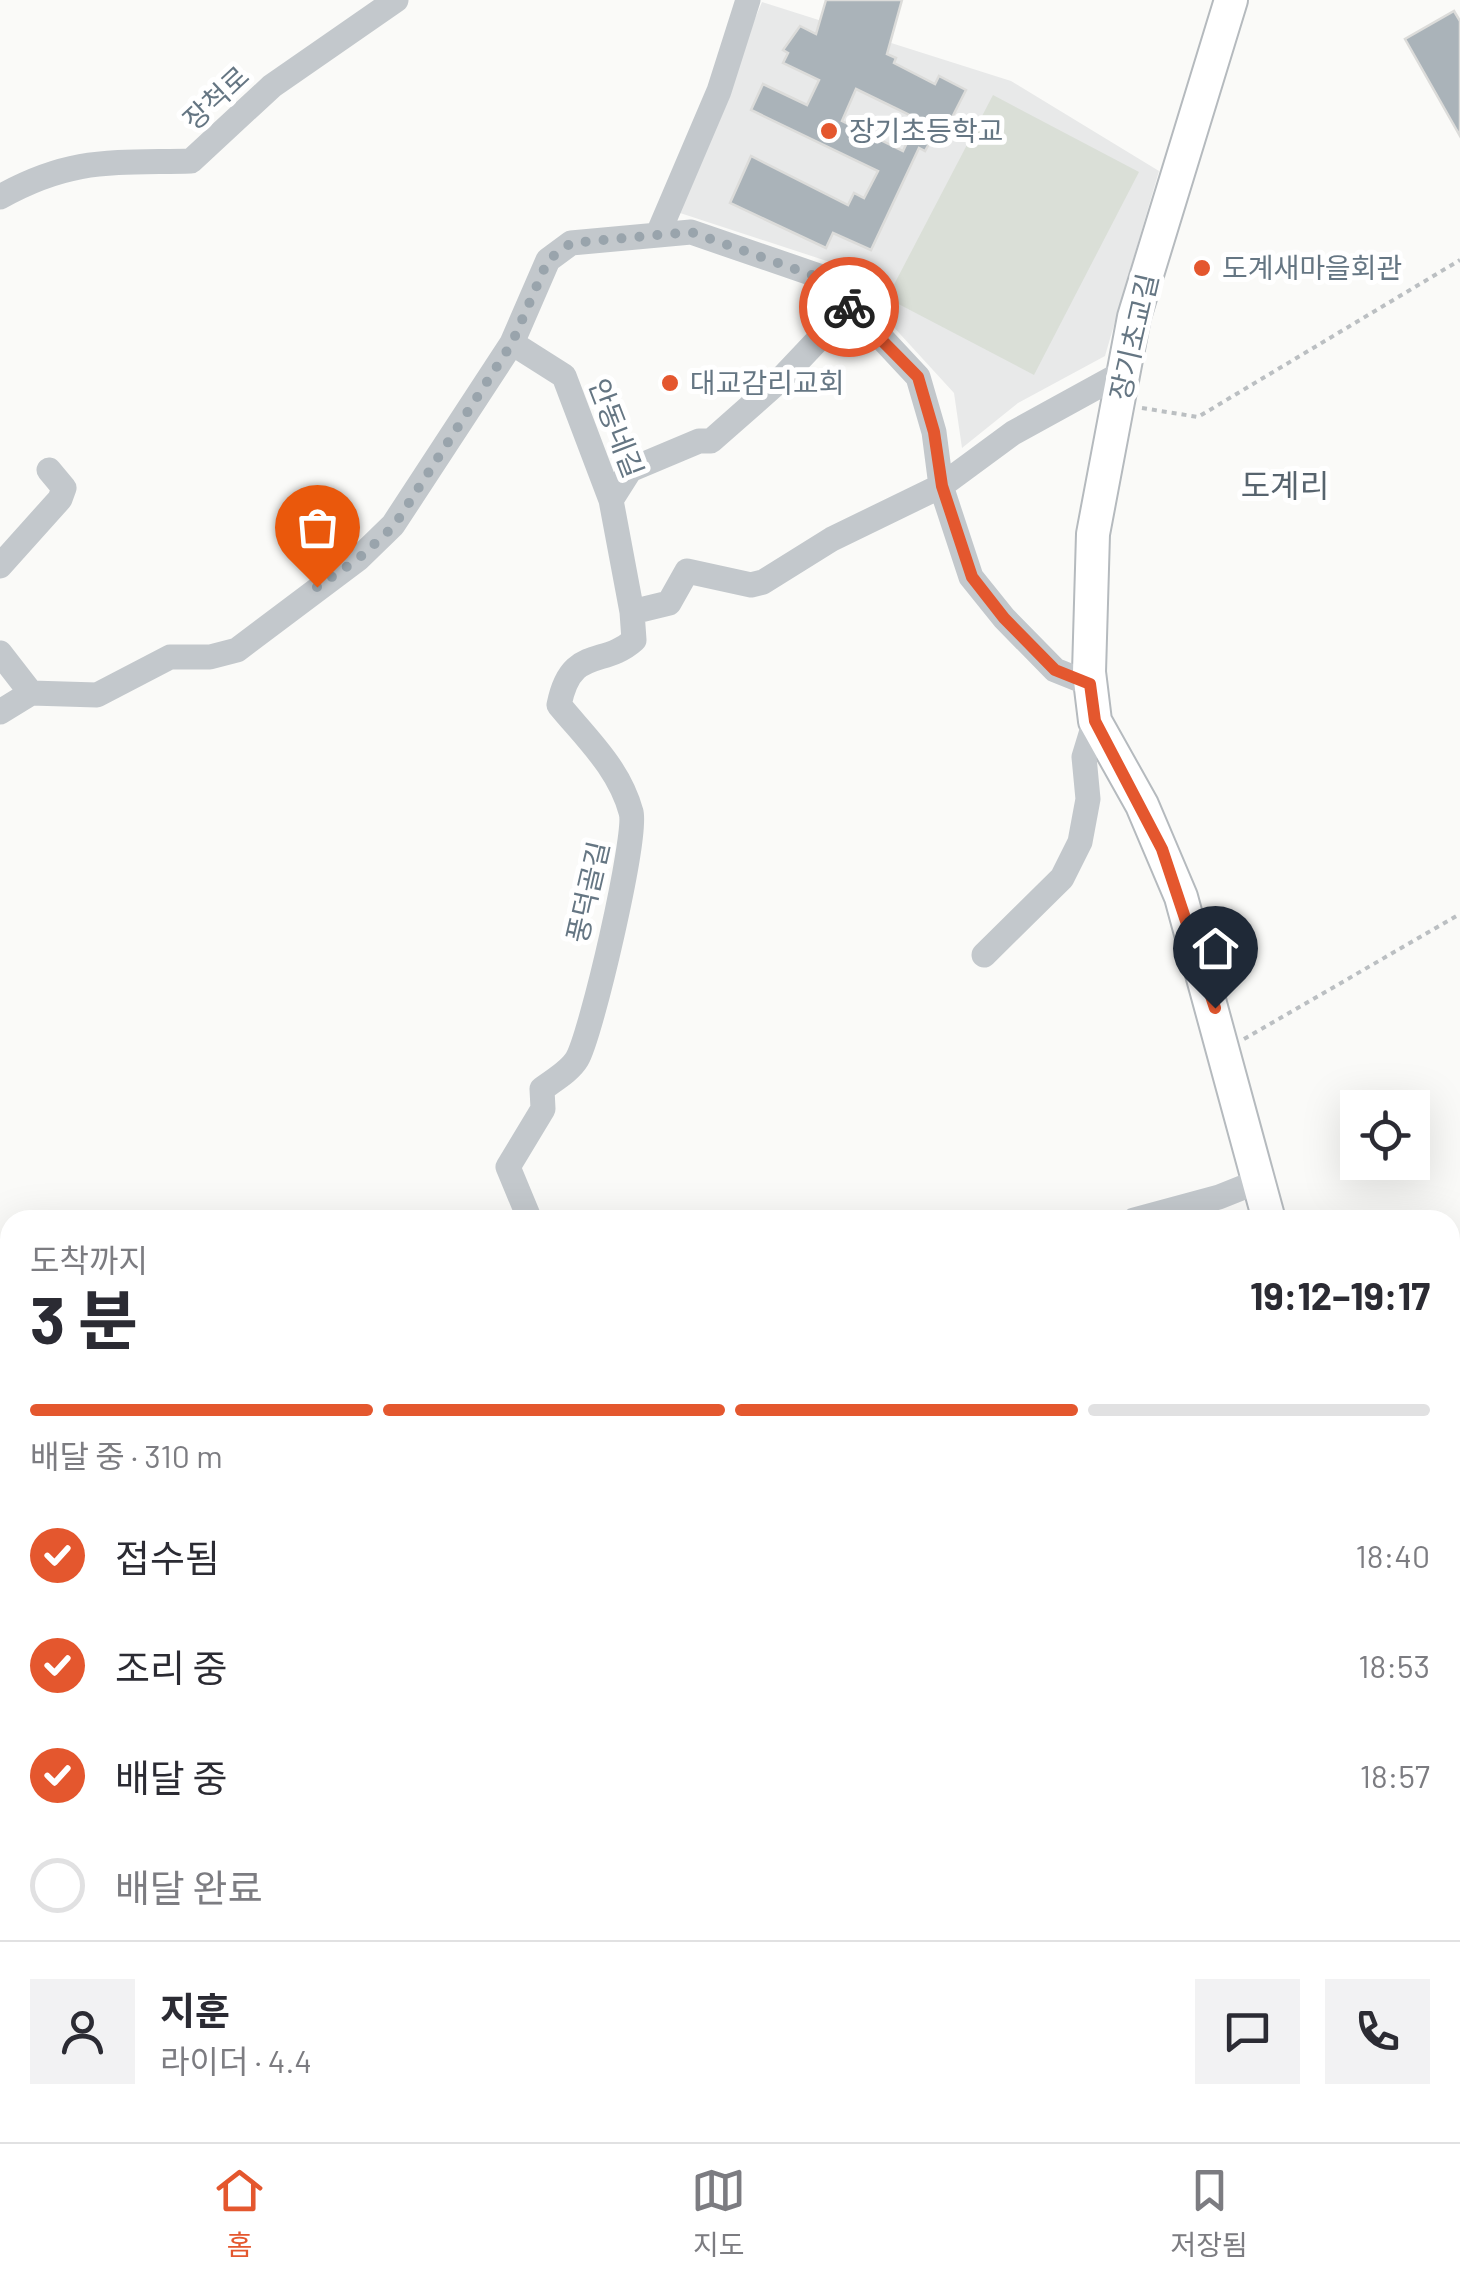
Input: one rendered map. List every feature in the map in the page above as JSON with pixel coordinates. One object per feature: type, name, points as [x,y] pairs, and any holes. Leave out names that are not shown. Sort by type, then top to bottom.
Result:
[{"type":"main road","name":"장기초교길","points":[[1231,0],[1134,317],[1093,534],[1090,684],[1095,721],[1162,849],[1182,896],[1266,1210]]},
{"type":"street","name":"장척로","points":[[0,196],[45,172],[73,166],[192,161],[272,86],[396,0]]},
{"type":"street","points":[[658,234],[719,91],[748,0]]},
{"type":"street","points":[[0,712],[30,693],[98,694],[170,657],[210,657],[238,650],[358,559],[394,526],[512,343],[548,260],[571,243],[691,232],[819,276],[918,377],[934,432],[942,486],[972,577],[1004,618],[1055,670],[1090,684]]},
{"type":"street","name":"안동네길","points":[[612,500],[630,470],[699,441],[711,441],[780,381],[848,306]]},
{"type":"street","name":"안동네길","points":[[512,343],[564,376],[612,500],[632,612]]},
{"type":"street","points":[[632,612],[669,603],[687,572],[751,585],[763,582],[832,539],[942,486],[1013,434],[1120,388]]},
{"type":"street","points":[[0,566],[60,499],[64,488],[49,470]]},
{"type":"street","name":"풍덕골길","points":[[526,1210],[508,1167],[543,1109],[542,1089],[575,1063],[589,1035],[630,858],[633,815],[608,760],[558,705],[563,685],[586,659],[620,653],[634,640],[632,612]]},
{"type":"street","points":[[0,653],[30,693]]},
{"type":"street","name":"장기초교길","points":[[984,956],[1062,878],[1080,842],[1088,799],[1084,757],[1095,721]]},
{"type":"street","points":[[1171,1210],[1259,1181]]},
{"type":"path","points":[[1120,388],[1198,417],[1460,260]]},
{"type":"path","points":[[1224,1042],[1252,1038],[1460,914]]},
{"type":"shaded area","points":[[762,2],[1011,81],[1159,171],[1105,356],[1018,403],[962,448],[954,393],[836,264],[674,211]]},
{"type":"shaded area","points":[[993,95],[1139,172],[1034,375],[887,298]]},
{"type":"building","name":"장기초등학교","points":[[826,0],[902,0],[887,54],[896,58],[894,63],[935,84],[939,76],[966,90],[938,145],[930,142],[925,151],[919,148],[871,250],[833,233],[826,248],[730,203],[751,156],[848,205],[854,193],[864,198],[878,171],[751,110],[763,84],[807,105],[819,80],[783,63],[788,53],[783,50],[800,26],[816,34]],"holes":[[[856,89],[918,119],[903,151],[842,121]]]},
{"type":"building","points":[[1454,11],[1460,21],[1460,136],[1405,39]]},
{"type":"way so far","points":[[317,587],[358,559],[394,526],[466,420],[512,343],[548,260],[571,243],[691,232],[819,276],[849,307]]},
{"type":"place","name":"장기초등학교","points":[[829,131]]},
{"type":"place","name":"도계새마을회관","points":[[1202,268]]},
{"type":"place","name":"대교감리교회","points":[[670,383]]},
{"type":"district","name":"도계리","points":[[1285,486]]},
{"type":"route","points":[[849,307],[918,377],[934,432],[942,486],[972,577],[1004,618],[1055,670],[1090,684],[1095,721],[1142,805],[1182,896],[1215,1008]]}]
